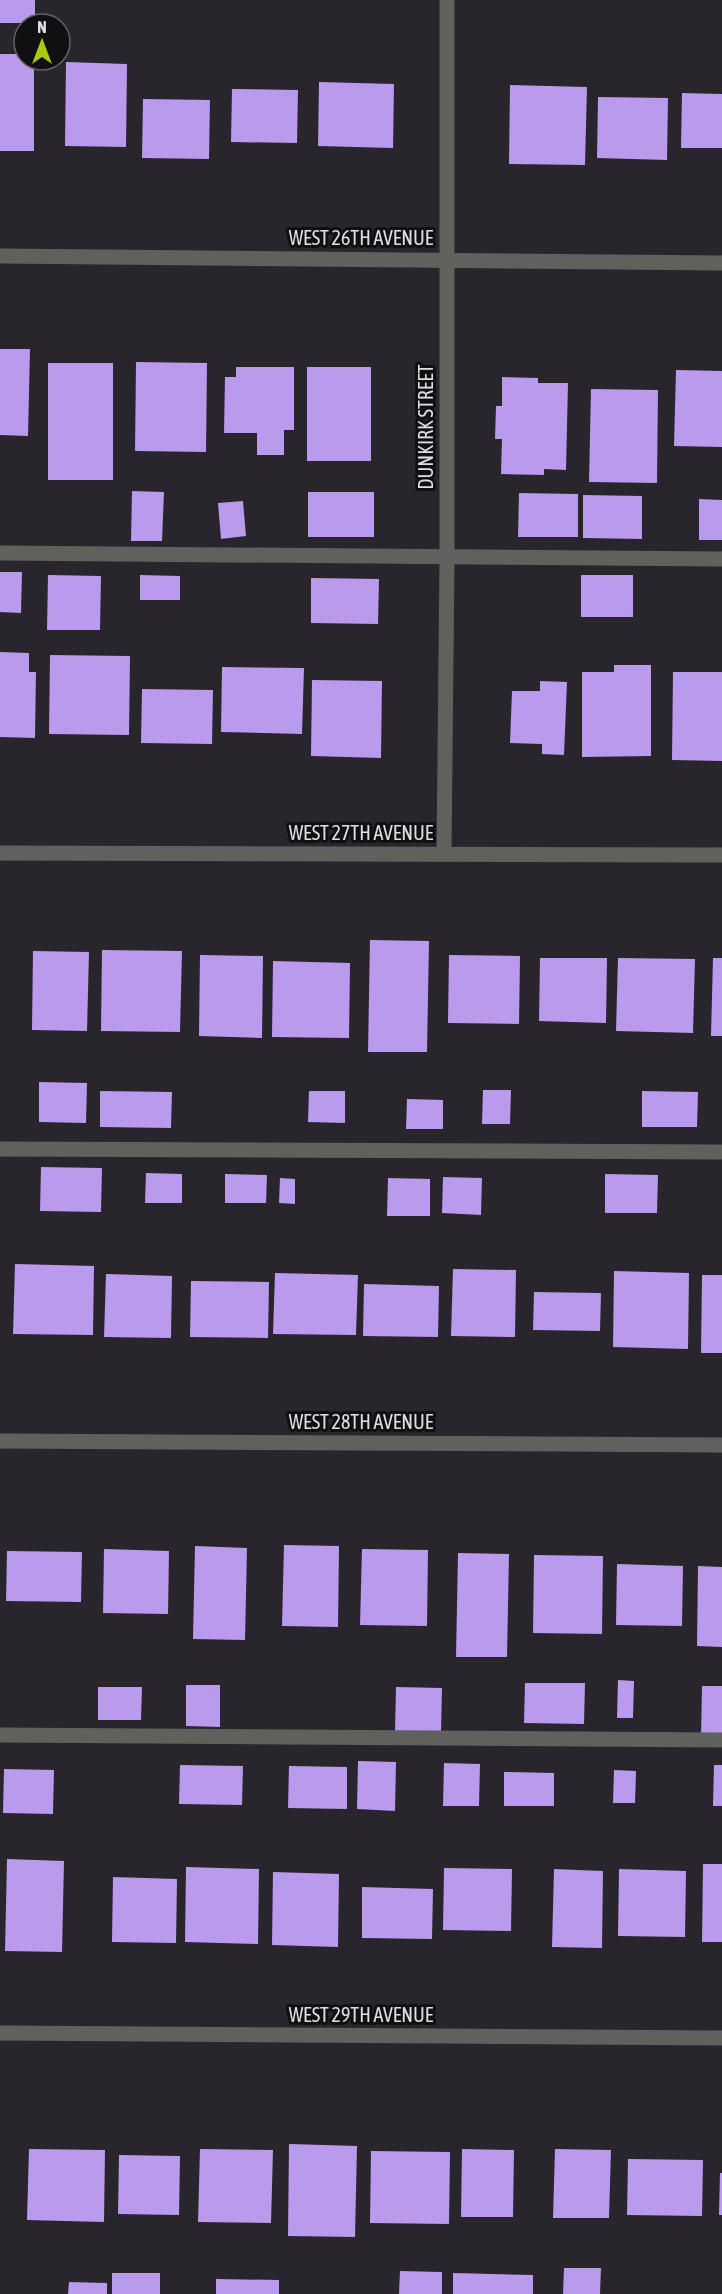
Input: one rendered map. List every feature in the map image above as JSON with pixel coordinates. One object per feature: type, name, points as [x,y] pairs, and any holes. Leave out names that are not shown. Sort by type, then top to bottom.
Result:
[{"type":"street","name":"DUNKIRK STREET","points":[[444,854],[447,558],[447,0]]},
{"type":"street","name":"WEST 26TH AVENUE","points":[[0,256],[722,263]]},
{"type":"street","points":[[0,553],[722,559]]},
{"type":"street","name":"WEST 27TH AVENUE","points":[[0,853],[722,855]]},
{"type":"street","points":[[0,1149],[722,1152]]},
{"type":"street","name":"WEST 28TH AVENUE","points":[[0,1441],[722,1445]]},
{"type":"street","points":[[0,1735],[722,1740]]},
{"type":"street","name":"WEST 29TH AVENUE","points":[[0,2033],[722,2038]]},
{"type":"building","points":[[0,0],[35,0],[35,12],[12,12],[12,23],[0,23]]},
{"type":"building","points":[[0,54],[12,54],[12,72],[34,72],[34,151],[0,151]]},
{"type":"building","points":[[72,62],[127,64],[126,147],[65,146],[66,72],[72,72]]},
{"type":"building","points":[[319,82],[394,84],[393,148],[318,146]]},
{"type":"building","points":[[510,85],[587,87],[585,165],[509,164]]},
{"type":"building","points":[[232,89],[298,90],[297,143],[231,142]]},
{"type":"building","points":[[682,93],[722,94],[722,148],[681,148]]},
{"type":"building","points":[[598,97],[668,98],[667,160],[597,158]]},
{"type":"building","points":[[143,99],[210,100],[209,159],[142,158]]},
{"type":"building","points":[[0,349],[30,349],[28,436],[0,435]]},
{"type":"building","points":[[136,362],[207,363],[206,452],[135,451]]},
{"type":"building","points":[[48,363],[113,363],[113,480],[48,480]]},
{"type":"building","points":[[236,367],[294,367],[294,430],[284,430],[284,455],[257,455],[257,433],[224,433],[225,377],[236,377]]},
{"type":"building","points":[[307,367],[371,367],[371,461],[307,461]]},
{"type":"building","points":[[676,370],[722,371],[722,447],[674,446]]},
{"type":"building","points":[[502,377],[538,378],[538,383],[568,383],[566,470],[544,469],[544,475],[501,474],[502,439],[495,439],[496,406],[502,406]]},
{"type":"building","points":[[591,389],[658,390],[657,483],[589,482]]},
{"type":"building","points":[[132,491],[164,492],[162,541],[131,541]]},
{"type":"building","points":[[308,492],[374,492],[374,537],[308,537]]},
{"type":"building","points":[[519,493],[578,494],[578,537],[518,537]]},
{"type":"building","points":[[583,495],[642,496],[642,539],[583,538]]},
{"type":"building","points":[[699,499],[722,500],[722,540],[699,540]]},
{"type":"building","points":[[243,501],[246,536],[221,539],[218,503]]},
{"type":"building","points":[[0,572],[22,572],[21,613],[0,612]]},
{"type":"building","points":[[48,575],[101,576],[100,630],[47,630]]},
{"type":"building","points":[[140,575],[180,576],[180,600],[140,600]]},
{"type":"building","points":[[581,575],[633,575],[633,617],[581,617]]},
{"type":"building","points":[[311,578],[379,579],[378,624],[311,623]]},
{"type":"building","points":[[0,652],[29,653],[29,672],[36,672],[35,738],[0,737]]},
{"type":"building","points":[[50,655],[130,656],[129,735],[49,734]]},
{"type":"building","points":[[614,665],[651,665],[651,756],[582,757],[582,672],[614,672]]},
{"type":"building","points":[[222,667],[304,668],[302,734],[221,732]]},
{"type":"building","points":[[673,672],[722,672],[722,761],[672,760]]},
{"type":"building","points":[[312,680],[382,681],[381,758],[311,756]]},
{"type":"building","points":[[540,681],[567,682],[564,755],[542,754],[542,744],[510,743],[512,691],[540,691]]},
{"type":"building","points":[[142,689],[213,690],[212,744],[141,743]]},
{"type":"building","points":[[370,940],[429,941],[427,1052],[368,1052]]},
{"type":"building","points":[[102,950],[182,951],[180,1032],[101,1031]]},
{"type":"building","points":[[33,951],[89,952],[87,1031],[32,1030]]},
{"type":"building","points":[[200,955],[263,956],[262,1038],[199,1036]]},
{"type":"building","points":[[449,955],[520,956],[519,1024],[448,1023]]},
{"type":"building","points":[[540,958],[607,958],[606,1023],[539,1021]]},
{"type":"building","points":[[618,958],[695,959],[693,1033],[616,1031]]},
{"type":"building","points":[[713,958],[722,958],[722,1036],[711,1036]]},
{"type":"building","points":[[273,961],[350,963],[349,1038],[272,1037]]},
{"type":"building","points":[[39,1082],[87,1083],[86,1123],[39,1122]]},
{"type":"building","points":[[483,1090],[511,1090],[510,1124],[482,1124]]},
{"type":"building","points":[[100,1091],[172,1092],[171,1128],[100,1127]]},
{"type":"building","points":[[309,1091],[345,1091],[345,1123],[308,1122]]},
{"type":"building","points":[[642,1091],[698,1092],[697,1127],[642,1127]]},
{"type":"building","points":[[407,1099],[443,1100],[443,1129],[406,1129]]},
{"type":"building","points":[[41,1167],[102,1168],[101,1212],[40,1211]]},
{"type":"building","points":[[146,1173],[182,1174],[182,1203],[145,1203]]},
{"type":"building","points":[[225,1174],[267,1175],[266,1203],[225,1203]]},
{"type":"building","points":[[605,1174],[658,1175],[657,1213],[605,1213]]},
{"type":"building","points":[[443,1177],[482,1178],[481,1215],[442,1213]]},
{"type":"building","points":[[280,1178],[295,1179],[295,1204],[279,1203]]},
{"type":"building","points":[[388,1178],[430,1179],[430,1216],[387,1216]]},
{"type":"building","points":[[15,1264],[94,1266],[93,1335],[13,1334]]},
{"type":"building","points":[[453,1269],[516,1270],[515,1337],[451,1336]]},
{"type":"building","points":[[614,1271],[689,1273],[688,1349],[613,1347]]},
{"type":"building","points":[[275,1273],[358,1275],[356,1335],[273,1334]]},
{"type":"building","points":[[106,1274],[172,1276],[171,1338],[104,1337]]},
{"type":"building","points":[[702,1275],[722,1275],[722,1353],[701,1353]]},
{"type":"building","points":[[191,1281],[269,1282],[268,1338],[190,1337]]},
{"type":"building","points":[[364,1284],[439,1286],[438,1337],[363,1336]]},
{"type":"building","points":[[534,1292],[601,1293],[600,1331],[533,1330]]},
{"type":"building","points":[[284,1545],[339,1546],[338,1627],[282,1626]]},
{"type":"building","points":[[195,1546],[247,1548],[245,1640],[193,1639]]},
{"type":"building","points":[[104,1549],[169,1551],[168,1614],[103,1613]]},
{"type":"building","points":[[362,1549],[428,1550],[427,1626],[360,1625]]},
{"type":"building","points":[[7,1551],[82,1552],[81,1602],[6,1601]]},
{"type":"building","points":[[458,1553],[509,1554],[507,1657],[456,1657]]},
{"type":"building","points":[[534,1555],[603,1556],[602,1634],[533,1633]]},
{"type":"building","points":[[617,1564],[683,1566],[682,1626],[616,1625]]},
{"type":"building","points":[[698,1566],[722,1567],[722,1647],[697,1646]]},
{"type":"building","points":[[618,1680],[634,1681],[633,1718],[617,1718]]},
{"type":"building","points":[[525,1683],[585,1683],[584,1724],[524,1723]]},
{"type":"building","points":[[186,1685],[220,1685],[220,1727],[186,1726]]},
{"type":"building","points":[[702,1686],[722,1686],[722,1739],[701,1738]]},
{"type":"building","points":[[98,1687],[142,1687],[141,1720],[98,1720]]},
{"type":"building","points":[[396,1687],[442,1688],[441,1732],[395,1731]]},
{"type":"building","points":[[358,1761],[396,1762],[395,1811],[357,1809]]},
{"type":"building","points":[[444,1763],[480,1764],[479,1806],[443,1806]]},
{"type":"building","points":[[180,1765],[243,1766],[242,1805],[179,1804]]},
{"type":"building","points":[[714,1765],[722,1765],[722,1806],[713,1806]]},
{"type":"building","points":[[289,1766],[347,1767],[347,1809],[288,1808]]},
{"type":"building","points":[[4,1769],[54,1770],[53,1814],[3,1813]]},
{"type":"building","points":[[614,1770],[636,1771],[635,1803],[613,1803]]},
{"type":"building","points":[[504,1772],[554,1773],[554,1806],[504,1806]]},
{"type":"building","points":[[7,1859],[64,1861],[62,1952],[5,1951]]},
{"type":"building","points":[[703,1864],[722,1864],[722,1942],[702,1942]]},
{"type":"building","points":[[186,1867],[259,1869],[258,1944],[185,1942]]},
{"type":"building","points":[[444,1868],[512,1869],[511,1931],[443,1930]]},
{"type":"building","points":[[554,1869],[603,1871],[602,1948],[552,1947]]},
{"type":"building","points":[[619,1869],[686,1871],[685,1937],[618,1936]]},
{"type":"building","points":[[273,1872],[339,1874],[338,1947],[272,1945]]},
{"type":"building","points":[[113,1877],[177,1879],[176,1943],[112,1942]]},
{"type":"building","points":[[362,1887],[433,1889],[432,1939],[362,1938]]},
{"type":"building","points":[[289,2144],[357,2146],[355,2237],[288,2236]]},
{"type":"building","points":[[29,2149],[105,2150],[104,2222],[27,2220]]},
{"type":"building","points":[[200,2149],[273,2150],[271,2223],[198,2222]]},
{"type":"building","points":[[462,2149],[514,2150],[513,2217],[461,2217]]},
{"type":"building","points":[[555,2149],[611,2150],[609,2218],[553,2218]]},
{"type":"building","points":[[371,2151],[450,2152],[449,2224],[370,2223]]},
{"type":"building","points":[[119,2155],[180,2156],[179,2215],[118,2214]]},
{"type":"building","points":[[628,2159],[703,2160],[702,2216],[627,2215]]},
{"type":"building","points":[[720,2173],[722,2173],[722,2215],[719,2215]]},
{"type":"building","points":[[564,2268],[601,2268],[600,2294],[563,2294]]},
{"type":"building","points":[[400,2271],[442,2272],[442,2294],[399,2294]]},
{"type":"building","points":[[112,2273],[160,2273],[160,2294],[112,2294]]},
{"type":"building","points":[[453,2273],[533,2275],[533,2294],[453,2294]]},
{"type":"building","points":[[216,2279],[279,2280],[279,2294],[216,2294]]},
{"type":"building","points":[[69,2282],[107,2283],[107,2294],[68,2294]]}]
